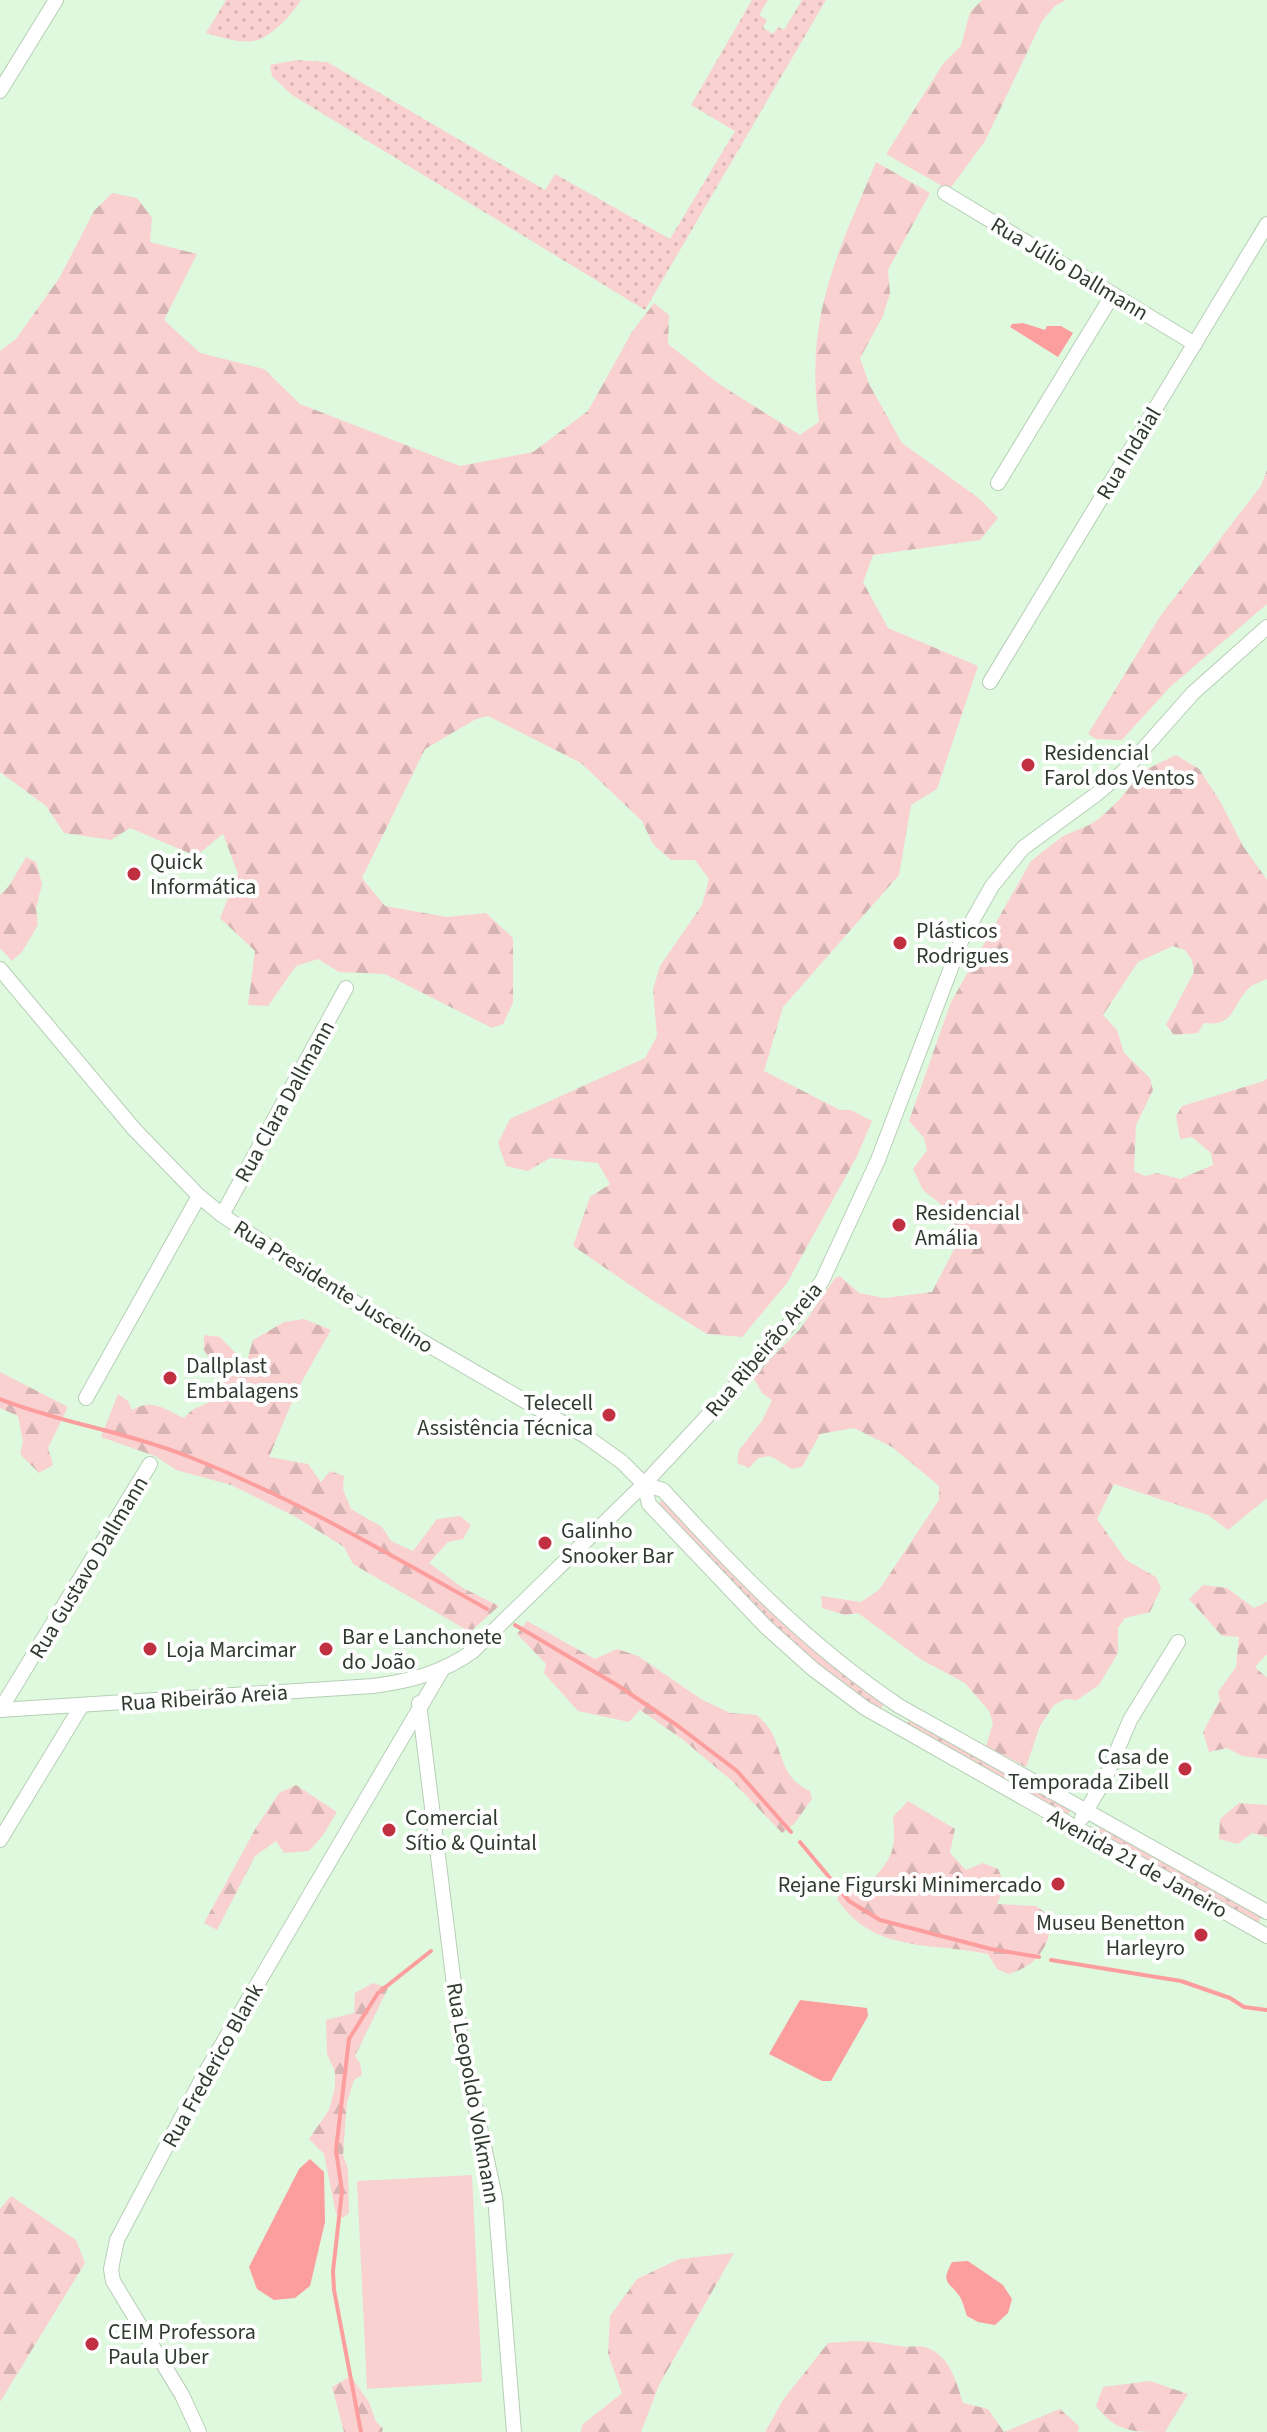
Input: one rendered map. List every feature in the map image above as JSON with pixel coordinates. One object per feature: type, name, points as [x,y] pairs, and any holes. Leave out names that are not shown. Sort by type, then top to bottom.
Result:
[{"type":"street","points":[[0,91],[56,0]]},
{"type":"street","name":"Rua Júlio Dallmann","points":[[945,193],[1195,344]]},
{"type":"street","name":"Rua Indaial","points":[[990,682],[1267,224]]},
{"type":"street","points":[[998,483],[1113,294]]},
{"type":"street","name":"Rua Ribeirão Areia","points":[[0,1710],[373,1686],[436,1672],[473,1651],[644,1484],[754,1366],[822,1281],[878,1160],[962,939],[1004,868],[1023,848],[1124,771],[1193,693],[1267,627]]},
{"type":"street","name":"Rua Presidente Juscelino","points":[[0,969],[134,1129],[199,1196],[222,1215],[325,1285],[587,1437],[622,1462],[644,1484]]},
{"type":"street","name":"Rua Clara Dallmann","points":[[222,1215],[346,988]]},
{"type":"street","points":[[86,1398],[199,1196]]},
{"type":"street","name":"Rua Gustavo Dallmann","points":[[0,1710],[150,1464]]},
{"type":"street","name":"Avenida 21 de Janeiro","points":[[644,1484],[663,1490],[739,1573],[804,1634],[854,1675],[899,1706],[1267,1912]]},
{"type":"street","name":"Avenida 21 de Janeiro","points":[[644,1484],[649,1504],[743,1605],[813,1669],[887,1723],[1267,1936]]},
{"type":"street","points":[[1075,1828],[1105,1779],[1130,1720],[1178,1642]]},
{"type":"street","points":[[420,1707],[436,1672]]},
{"type":"street","points":[[0,1840],[82,1705]]},
{"type":"street","points":[[887,1723],[899,1706]]},
{"type":"street","name":"Rua Frederico Blank","points":[[199,2432],[182,2395],[119,2293],[111,2269],[113,2254],[124,2227],[204,2075],[420,1707]]},
{"type":"street","name":"Rua Leopoldo Volkmann","points":[[420,1707],[461,2041],[495,2197],[514,2432]]},
{"type":"green space","points":[[226,0],[301,0],[270,33],[246,42],[206,33]]},
{"type":"green space","points":[[752,0],[768,0],[759,15],[767,20],[763,28],[773,34],[778,27],[784,30],[802,0],[826,0],[645,310],[292,95],[272,76],[270,65],[297,60],[327,62],[545,190],[555,174],[670,239],[735,131],[691,105]]},
{"type":"green space","points":[[982,0],[1066,0],[1055,6],[1042,21],[985,141],[949,190],[886,154],[943,64],[961,46],[970,12]]},
{"type":"green space","points":[[876,162],[930,193],[888,270],[890,293],[883,316],[860,358],[869,384],[902,443],[980,499],[998,518],[980,540],[873,555],[863,582],[888,628],[978,666],[937,789],[911,805],[899,875],[783,1007],[764,1071],[840,1110],[851,1110],[872,1121],[857,1156],[787,1283],[742,1337],[707,1334],[573,1246],[590,1197],[610,1184],[598,1163],[550,1158],[528,1171],[506,1166],[498,1143],[510,1119],[645,1058],[657,1036],[653,989],[660,966],[702,905],[709,879],[695,860],[671,860],[653,844],[642,821],[581,763],[488,716],[476,719],[425,749],[362,878],[385,906],[447,917],[486,913],[513,938],[513,1003],[503,1024],[492,1028],[385,974],[339,972],[318,959],[296,966],[268,1006],[248,1005],[255,951],[220,918],[238,874],[223,834],[196,856],[130,828],[111,840],[64,833],[46,806],[0,772],[0,351],[16,339],[60,277],[94,211],[112,193],[137,198],[152,218],[150,242],[197,254],[164,320],[200,353],[264,369],[300,404],[460,466],[533,452],[588,411],[632,332],[654,303],[669,315],[668,344],[719,384],[800,435],[819,422],[816,351],[820,319],[837,258]]},
{"type":"green space","points":[[1267,470],[1267,604],[1170,687],[1122,740],[1096,739],[1088,734],[1161,615],[1261,486]]},
{"type":"green space","points":[[1176,755],[1199,769],[1243,846],[1267,880],[1267,979],[1249,988],[1222,1022],[1204,1023],[1198,1033],[1174,1035],[1166,1025],[1194,972],[1192,960],[1185,950],[1173,946],[1138,962],[1103,1015],[1117,1030],[1124,1053],[1150,1078],[1153,1090],[1136,1125],[1134,1171],[1145,1176],[1157,1173],[1180,1179],[1213,1165],[1211,1153],[1192,1137],[1180,1139],[1176,1116],[1182,1106],[1267,1078],[1267,1498],[1228,1530],[1208,1515],[1114,1484],[1097,1519],[1126,1560],[1156,1577],[1161,1588],[1150,1612],[1125,1618],[1118,1628],[1118,1653],[1099,1685],[1077,1700],[1065,1699],[1054,1705],[1040,1726],[1026,1767],[986,1746],[993,1723],[989,1711],[965,1683],[922,1660],[858,1613],[845,1615],[822,1608],[821,1596],[861,1602],[879,1590],[939,1500],[939,1486],[892,1447],[854,1428],[820,1434],[802,1467],[792,1469],[770,1456],[758,1458],[749,1468],[737,1463],[739,1450],[762,1421],[772,1400],[762,1393],[753,1377],[800,1329],[835,1278],[840,1276],[859,1293],[885,1298],[932,1292],[961,1236],[942,1205],[923,1190],[913,1169],[927,1150],[924,1138],[909,1121],[951,1002],[1031,861],[1063,836],[1100,818],[1143,771]]},
{"type":"green space","points":[[26,857],[36,862],[42,884],[36,908],[38,925],[22,952],[12,961],[0,948],[0,895]]},
{"type":"green space","points":[[304,1319],[331,1330],[297,1390],[269,1457],[308,1464],[321,1482],[330,1471],[344,1476],[343,1489],[351,1509],[382,1527],[391,1541],[413,1551],[437,1519],[460,1516],[471,1525],[463,1539],[448,1542],[429,1563],[463,1588],[499,1606],[470,1632],[353,1564],[344,1547],[296,1517],[231,1485],[176,1470],[155,1456],[101,1437],[118,1394],[128,1401],[132,1410],[152,1405],[184,1418],[192,1410],[219,1398],[224,1382],[204,1350],[204,1335],[220,1337],[246,1364],[253,1340],[284,1322]]},
{"type":"green space","points":[[0,1372],[68,1407],[48,1448],[53,1465],[39,1473],[20,1454],[23,1442],[18,1416],[0,1408]]},
{"type":"green space","points":[[663,1499],[795,1634],[884,1704],[880,1710],[813,1660],[750,1604],[658,1504]]},
{"type":"green space","points":[[1203,1585],[1227,1588],[1254,1608],[1267,1602],[1267,1654],[1255,1667],[1267,1678],[1267,1759],[1242,1756],[1227,1748],[1209,1752],[1203,1732],[1220,1700],[1218,1692],[1236,1667],[1239,1637],[1222,1636],[1189,1599]]},
{"type":"green space","points":[[527,1621],[595,1659],[617,1649],[638,1656],[701,1699],[730,1713],[757,1715],[772,1732],[789,1774],[810,1791],[812,1799],[794,1824],[782,1833],[731,1780],[682,1739],[640,1710],[629,1722],[578,1711],[544,1673],[546,1664],[517,1634]]},
{"type":"green space","points":[[909,1720],[1071,1810],[1067,1816],[906,1726]]},
{"type":"green space","points":[[296,1785],[337,1812],[323,1835],[309,1851],[284,1853],[276,1841],[255,1856],[217,1930],[204,1923],[257,1826],[279,1793]]},
{"type":"green space","points":[[908,1801],[955,1829],[950,1853],[966,1870],[983,1863],[998,1869],[1005,1885],[997,1904],[1036,1906],[1051,1917],[1049,1937],[1040,1953],[1027,1966],[1008,1974],[997,1969],[988,1954],[905,1943],[886,1937],[852,1917],[837,1899],[846,1878],[874,1878],[886,1863],[894,1843],[893,1817]]},
{"type":"green space","points":[[1239,1803],[1267,1805],[1267,1837],[1252,1833],[1238,1844],[1219,1839],[1220,1819]]},
{"type":"green space","points":[[1100,1827],[1261,1917],[1258,1923],[1097,1833]]},
{"type":"green space","points":[[373,1983],[388,1988],[355,2056],[362,2075],[354,2080],[347,2102],[343,2155],[348,2169],[349,2213],[343,2218],[336,2214],[324,2154],[309,2139],[329,2110],[335,2087],[335,2072],[327,2054],[326,2020],[354,2013],[355,1993]]},
{"type":"green space","points":[[472,2175],[482,2382],[367,2389],[357,2181]]},
{"type":"green space","points":[[11,2196],[76,2240],[85,2263],[0,2402],[0,2209]]},
{"type":"green space","points":[[734,2253],[659,2385],[641,2432],[581,2432],[582,2425],[622,2393],[608,2354],[610,2316],[637,2279],[679,2259]]},
{"type":"green space","points":[[856,2341],[903,2347],[922,2346],[934,2351],[951,2370],[963,2403],[988,2409],[1004,2432],[765,2432],[783,2400],[828,2343]]},
{"type":"green space","points":[[351,2376],[383,2428],[382,2432],[344,2432],[332,2387]]},
{"type":"green space","points":[[1150,2381],[1188,2394],[1165,2432],[1125,2429],[1110,2421],[1096,2406],[1103,2387]]},
{"type":"green space","points":[[1060,2409],[1079,2426],[1078,2432],[1004,2432]]},
{"type":"shaded area","points":[[1023,323],[1045,330],[1047,326],[1061,326],[1073,333],[1058,357],[1010,327]]},
{"type":"shaded area","points":[[800,2000],[867,2008],[868,2016],[831,2081],[822,2081],[769,2054]]},
{"type":"shaded area","points":[[310,2159],[324,2172],[325,2222],[310,2286],[295,2298],[274,2300],[257,2289],[249,2267],[299,2169]]},
{"type":"shaded area","points":[[968,2261],[1003,2285],[1012,2299],[1008,2313],[995,2325],[967,2316],[960,2297],[947,2282],[952,2262]]},
{"type":"waterway","points":[[0,1399],[164,1448],[226,1472],[340,1527],[487,1609]]},
{"type":"waterway","points":[[515,1625],[617,1685],[678,1726],[737,1771],[791,1832]]},
{"type":"waterway","points":[[800,1842],[849,1901],[880,1920],[991,1949],[1039,1957]]},
{"type":"waterway","points":[[361,2432],[333,2271],[342,2191],[336,2150],[349,2039],[378,1993],[431,1951]]},
{"type":"waterway","points":[[1051,1960],[1181,1981],[1230,1998],[1244,2007],[1267,2010]]},
{"type":"place","name":"Residencial Farol dos Ventos","points":[[1028,765]]},
{"type":"place","name":"Quick Informática","points":[[134,874]]},
{"type":"place","name":"Plásticos Rodrigues","points":[[900,943]]},
{"type":"place","name":"Residencial Amália","points":[[899,1225]]},
{"type":"place","name":"Dallplast Embalagens","points":[[170,1378]]},
{"type":"place","name":"Telecell Assistência Técnica","points":[[609,1415]]},
{"type":"place","name":"Galinho Snooker Bar","points":[[545,1543]]},
{"type":"place","name":"Loja Marcimar","points":[[150,1649]]},
{"type":"place","name":"Bar e Lanchonete do João","points":[[326,1649]]},
{"type":"place","name":"Casa de Temporada Zibell","points":[[1185,1769]]},
{"type":"place","name":"Comercial Sítio & Quintal","points":[[389,1830]]},
{"type":"place","name":"Rejane Figurski Minimercado","points":[[1058,1884]]},
{"type":"place","name":"Museu Benetton Harleyro","points":[[1201,1935]]},
{"type":"place","name":"CEIM Professora Paula Uber","points":[[92,2344]]}]
